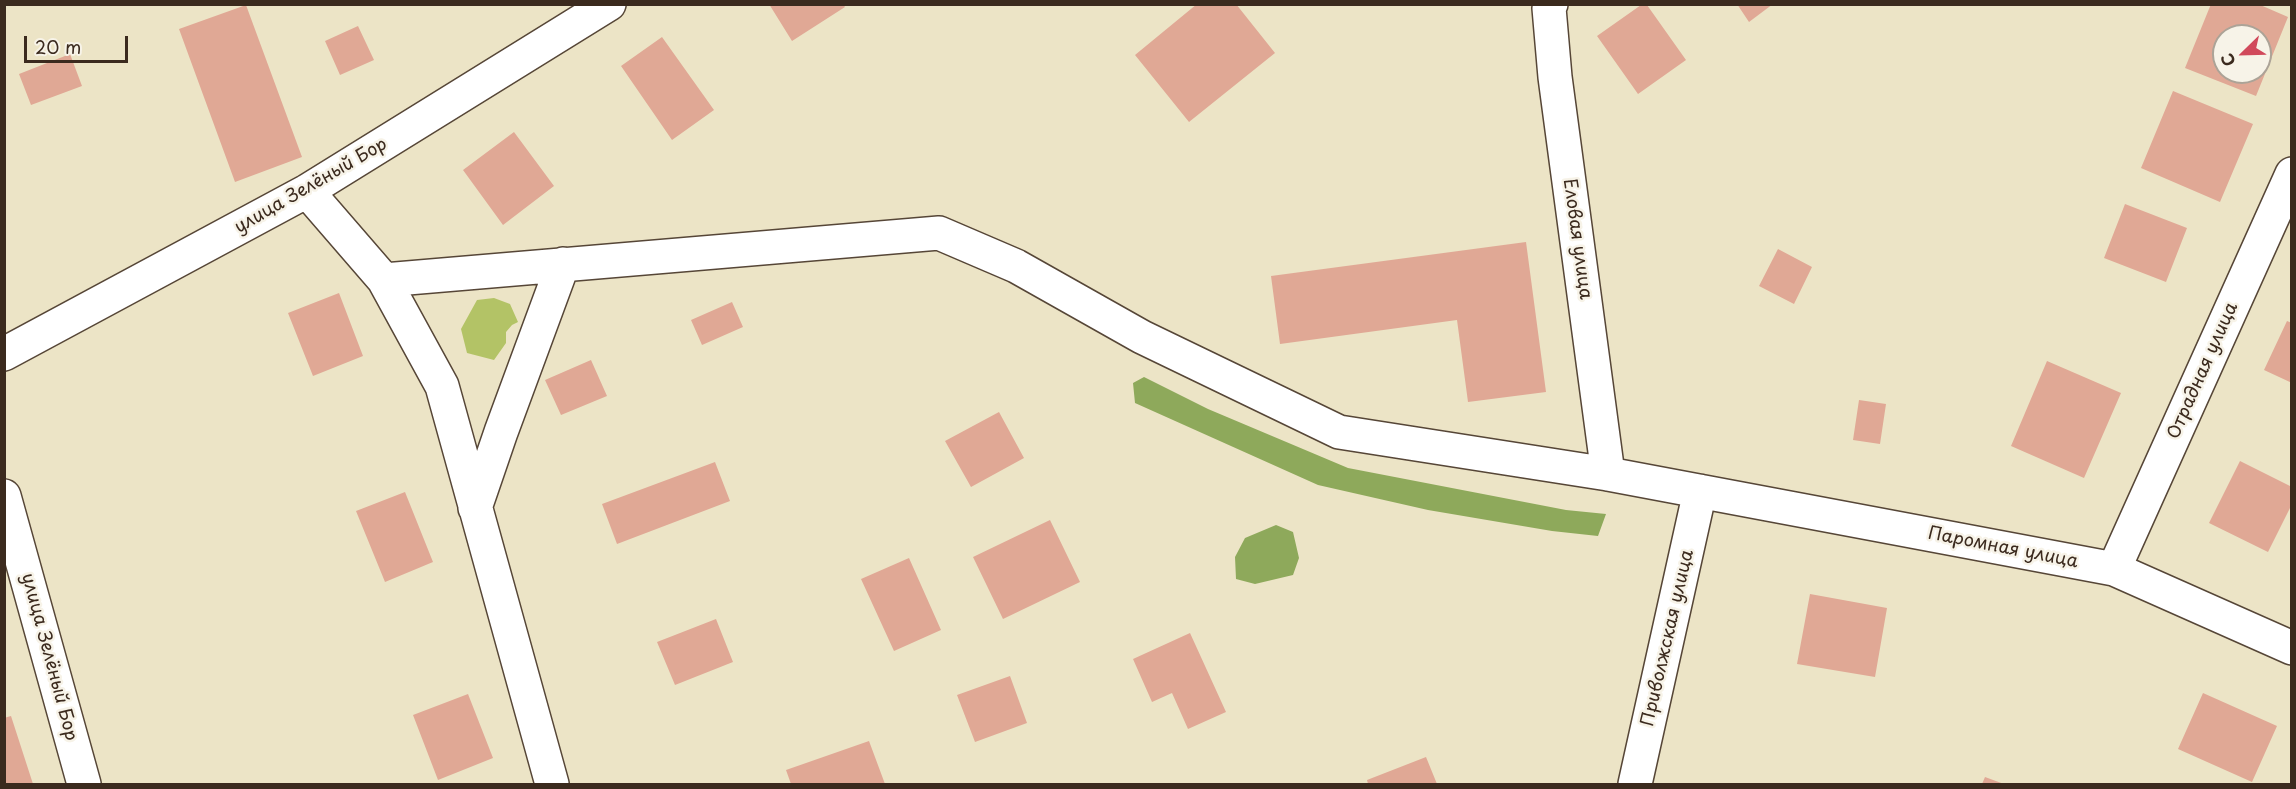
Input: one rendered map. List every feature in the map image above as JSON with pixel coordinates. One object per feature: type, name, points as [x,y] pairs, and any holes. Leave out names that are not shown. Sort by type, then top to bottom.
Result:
[{"type":"street","name":"улица Зелёный Бор","points":[[4,354],[307,191],[609,4]]},
{"type":"street","name":"Еловая улица","points":[[1551,4],[1549,8],[1555,77],[1608,474]]},
{"type":"street","name":"Отрадная улица","points":[[2114,569],[2292,174]]},
{"type":"street","points":[[307,191],[384,280],[442,386],[552,784]]},
{"type":"street","name":"Паромная улица","points":[[384,280],[939,233],[1016,266],[1142,338],[1338,432],[1608,474],[2114,569],[2292,648]]},
{"type":"street","points":[[475,508],[562,264]]},
{"type":"street","name":"Приволжская улица","points":[[1635,784],[1700,491]]},
{"type":"street","name":"улица Зелёный Бор","points":[[4,496],[84,784]]},
{"type":"green space","points":[[494,298],[510,304],[518,322],[506,332],[506,343],[494,360],[467,353],[461,329],[477,300]]},
{"type":"green space","points":[[1144,377],[1208,409],[1348,468],[1566,510],[1606,514],[1598,536],[1552,531],[1428,510],[1318,485],[1135,403],[1133,383]]},
{"type":"green space","points":[[1276,525],[1293,532],[1299,558],[1293,575],[1255,584],[1236,579],[1235,557],[1245,538]]},
{"type":"building","points":[[769,4],[843,4],[845,7],[792,41]]},
{"type":"building","points":[[1197,4],[1236,4],[1275,53],[1189,122],[1135,55]]},
{"type":"building","points":[[1737,4],[1773,4],[1749,22]]},
{"type":"building","points":[[2211,4],[2258,4],[2288,17],[2272,56],[2272,24],[2212,24],[2212,79],[2185,68]]},
{"type":"building","points":[[246,5],[302,157],[235,182],[179,29]]},
{"type":"building","points":[[1641,5],[1647,5],[1686,60],[1638,94],[1597,36]]},
{"type":"building","points":[[358,26],[374,60],[340,75],[325,41]]},
{"type":"building","points":[[662,37],[714,110],[672,140],[621,66]]},
{"type":"building","points":[[70,54],[82,86],[31,105],[19,74]]},
{"type":"building","points":[[2226,84],[2261,84],[2256,96]]},
{"type":"building","points":[[2173,91],[2253,124],[2220,202],[2141,168]]},
{"type":"building","points":[[514,132],[554,186],[503,225],[463,170]]},
{"type":"building","points":[[2125,204],[2187,228],[2166,282],[2104,258]]},
{"type":"building","points":[[1526,242],[1546,392],[1468,402],[1457,320],[1280,344],[1271,276]]},
{"type":"building","points":[[1778,249],[1812,267],[1794,304],[1759,286]]},
{"type":"building","points":[[339,293],[363,356],[313,376],[288,313]]},
{"type":"building","points":[[732,302],[743,327],[702,345],[691,320]]},
{"type":"building","points":[[2287,321],[2292,323],[2292,383],[2264,370]]},
{"type":"building","points":[[591,360],[607,396],[561,415],[545,380]]},
{"type":"building","points":[[2047,361],[2121,393],[2084,478],[2011,446]]},
{"type":"building","points":[[1859,400],[1886,404],[1880,444],[1853,440]]},
{"type":"building","points":[[999,412],[1024,458],[971,487],[945,441]]},
{"type":"building","points":[[2240,461],[2292,487],[2292,504],[2268,552],[2209,523]]},
{"type":"building","points":[[715,462],[730,501],[617,544],[602,504]]},
{"type":"building","points":[[405,492],[433,562],[385,582],[356,511]]},
{"type":"building","points":[[1050,520],[1080,582],[1003,619],[973,557]]},
{"type":"building","points":[[909,558],[941,630],[894,651],[861,579]]},
{"type":"building","points":[[1810,594],[1887,608],[1875,677],[1797,664]]},
{"type":"building","points":[[716,619],[733,662],[675,685],[657,642]]},
{"type":"building","points":[[1190,633],[1226,712],[1188,729],[1172,693],[1152,702],[1133,659]]},
{"type":"building","points":[[1010,676],[1027,723],[975,742],[957,695]]},
{"type":"building","points":[[2203,693],[2277,726],[2252,782],[2178,749]]},
{"type":"building","points":[[468,694],[493,758],[438,780],[413,715]]},
{"type":"building","points":[[11,716],[33,784],[4,784],[4,718]]},
{"type":"building","points":[[869,741],[885,784],[791,784],[786,770]]},
{"type":"building","points":[[1426,757],[1437,784],[1368,784],[1367,780]]},
{"type":"building","points":[[1985,777],[2004,784],[1982,784]]}]
